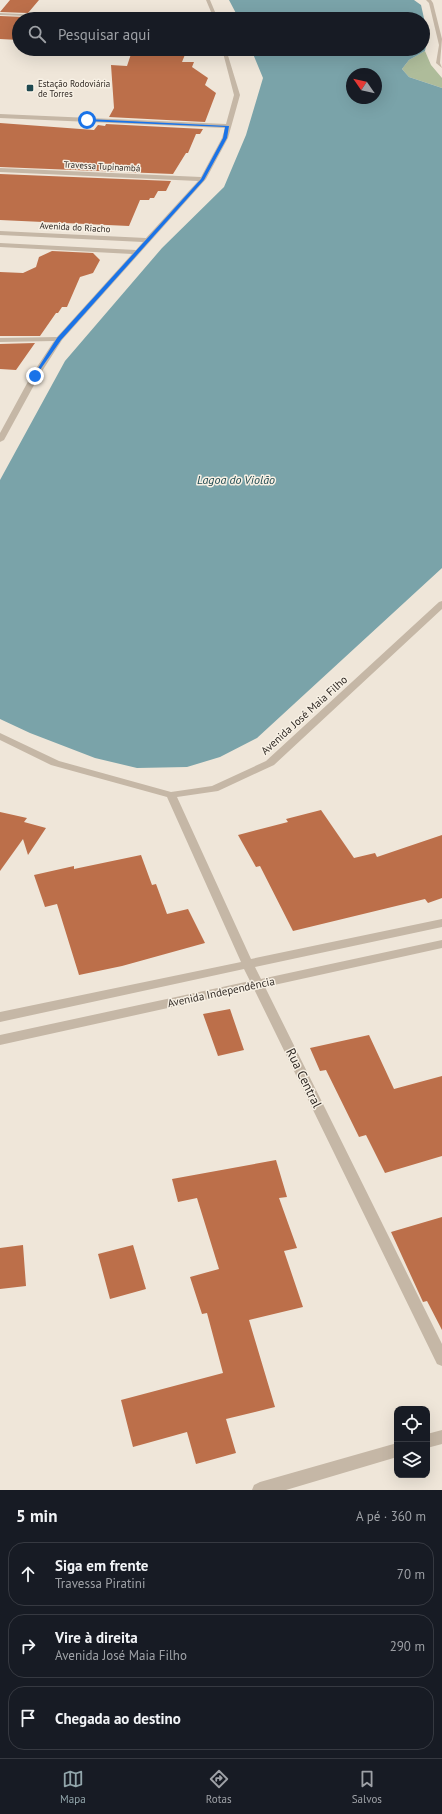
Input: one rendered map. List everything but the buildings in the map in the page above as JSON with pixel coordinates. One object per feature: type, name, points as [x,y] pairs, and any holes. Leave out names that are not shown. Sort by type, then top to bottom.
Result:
[{"type":"street","points":[[208,0],[213,12]]},
{"type":"street","points":[[428,0],[431,3],[441,45],[438,63],[442,67]]},
{"type":"street","points":[[0,14],[12,15]]},
{"type":"street","points":[[0,440],[35,376],[59,339],[202,179],[225,138],[227,126],[237,95],[226,56]]},
{"type":"street","points":[[0,116],[227,126]]},
{"type":"street","name":"Travessa Tupinambá","points":[[0,170],[202,179]]},
{"type":"street","name":"Avenida do Riacho","points":[[0,233],[148,240]]},
{"type":"street","name":"Avenida do Riacho","points":[[0,245],[137,252]]},
{"type":"street","points":[[0,340],[59,339]]},
{"type":"street","name":"Avenida José Maia Filho","points":[[0,736],[55,763],[171,795],[214,789],[270,763],[442,604]]},
{"type":"street","name":"Rua Central","points":[[171,795],[248,965],[442,1359]]},
{"type":"street","name":"Avenida Independência","points":[[0,1017],[442,923]]},
{"type":"street","name":"Avenida Independência","points":[[0,1040],[442,944]]},
{"type":"street","points":[[430,1440],[442,1437]]},
{"type":"street","points":[[260,1490],[394,1451]]},
{"type":"green space","points":[[416,56],[427,56],[431,65],[442,78],[442,88],[409,77],[402,69],[409,60]]},
{"type":"water","name":"Lagoa do Violão","points":[[229,0],[414,0],[421,5],[423,12],[235,12]]},
{"type":"water","name":"Lagoa do Violão","points":[[254,56],[416,56],[409,60],[402,69],[409,77],[442,88],[442,568],[257,738],[220,757],[187,767],[137,768],[95,758],[30,733],[0,719],[0,480],[65,361],[162,248],[224,187],[246,135],[263,78]]},
{"type":"place","name":"Estação Rodoviária de Torres","points":[[30,88]]},
{"type":"route","points":[[35,376],[59,339],[202,179],[225,138],[227,126],[87,120]]}]
